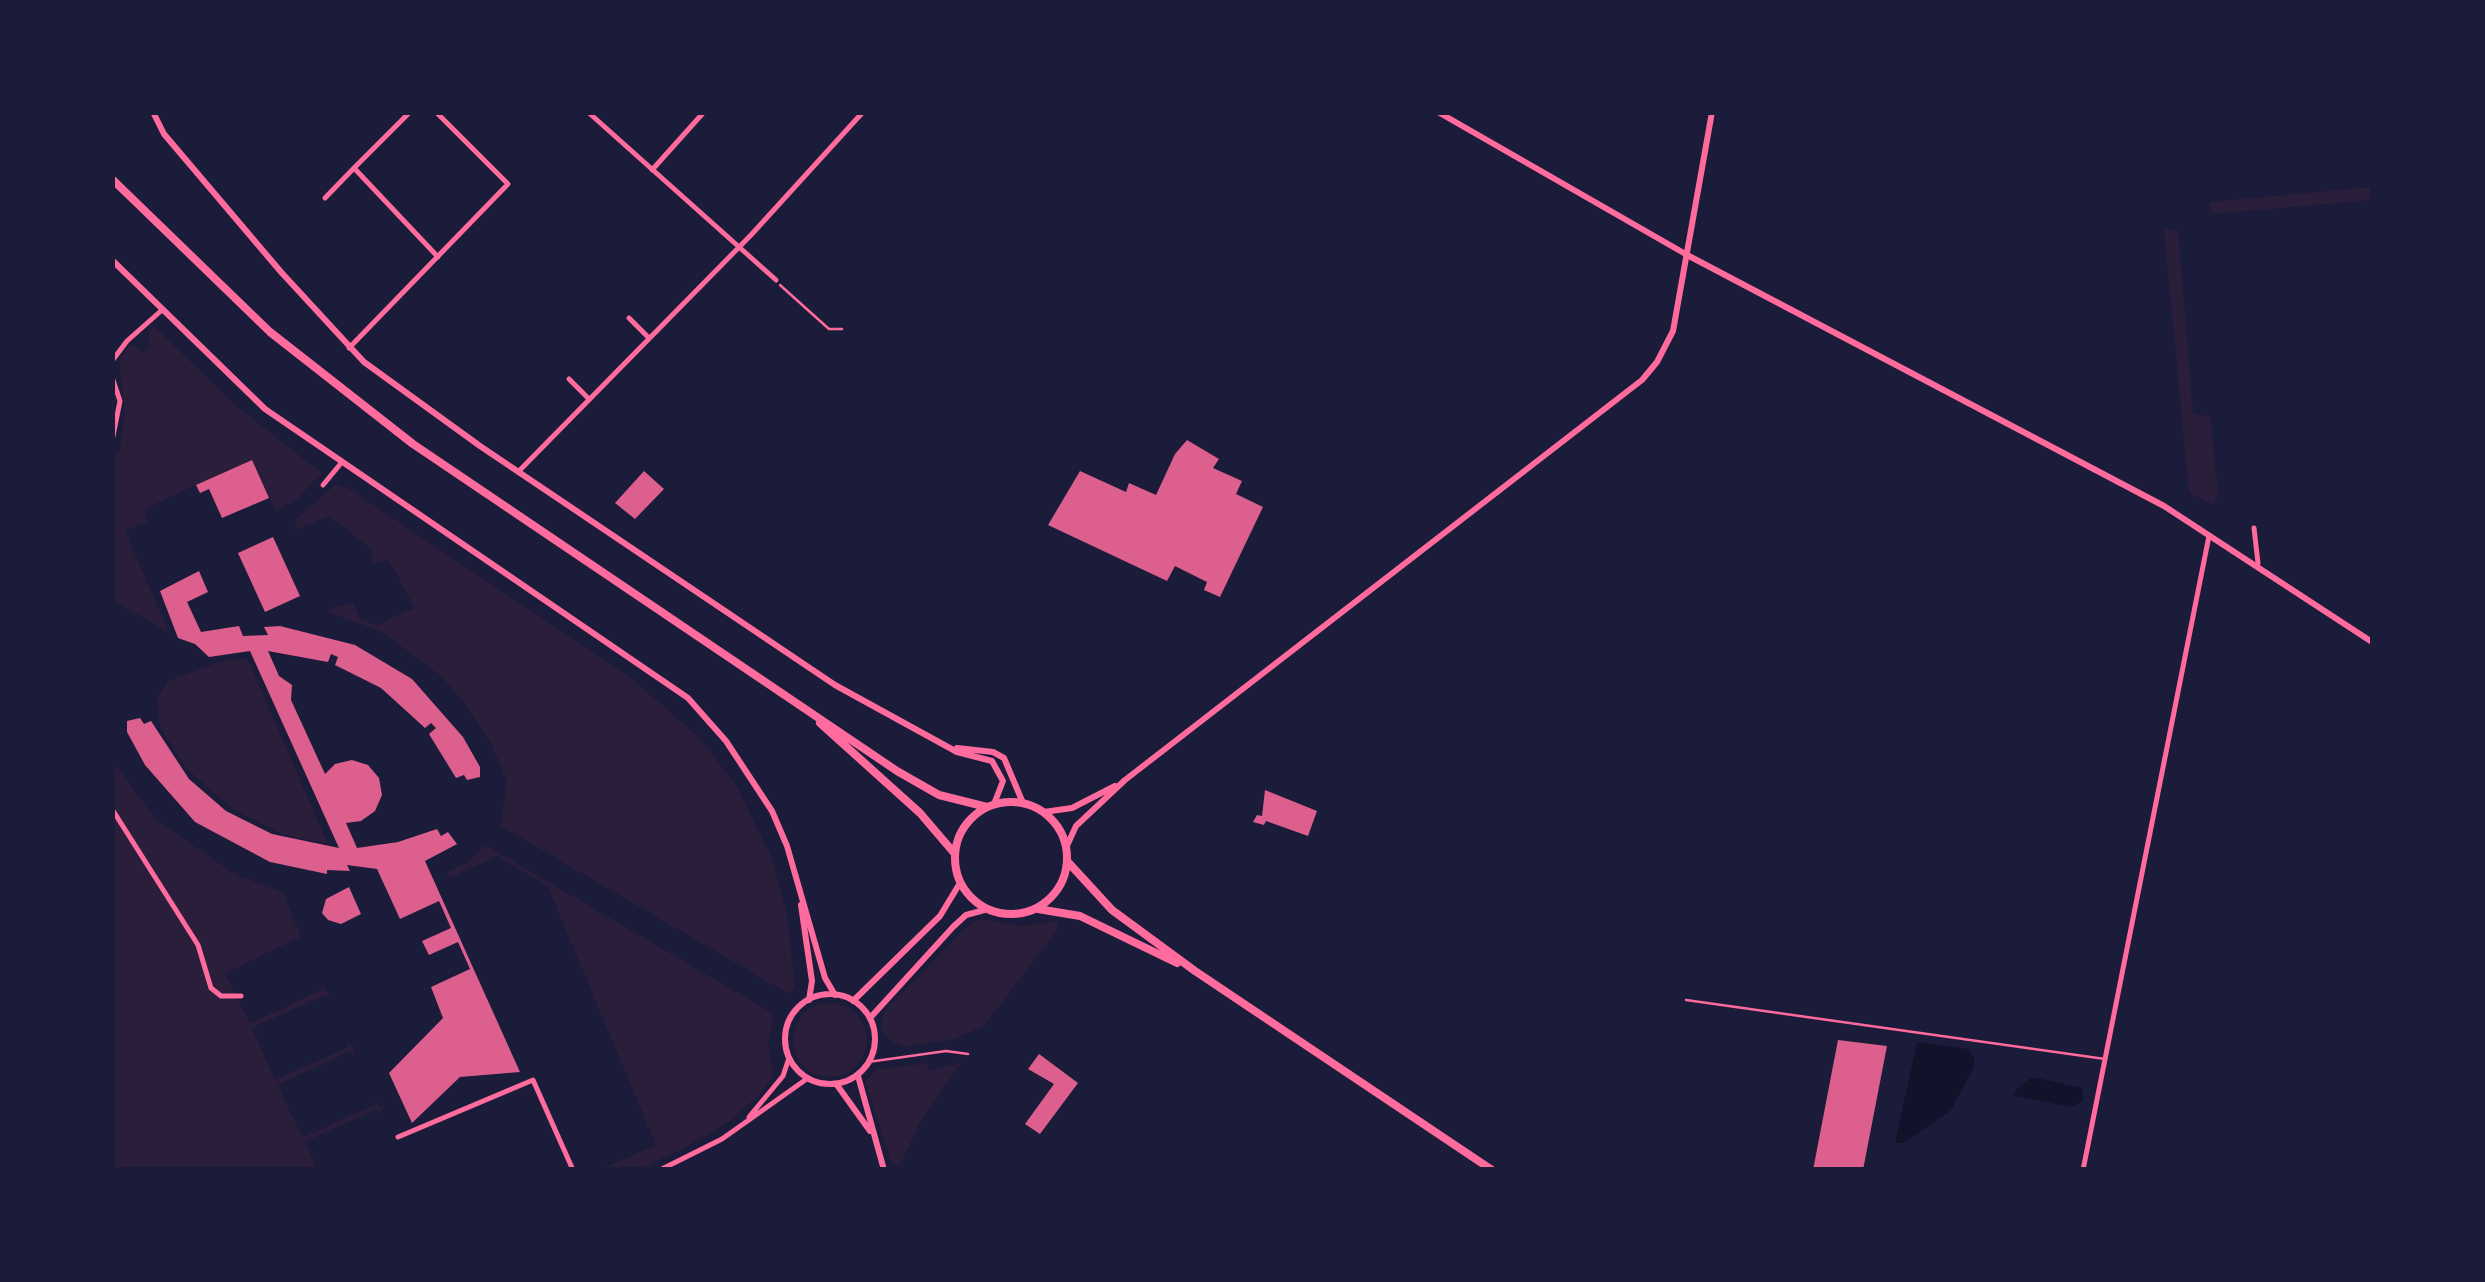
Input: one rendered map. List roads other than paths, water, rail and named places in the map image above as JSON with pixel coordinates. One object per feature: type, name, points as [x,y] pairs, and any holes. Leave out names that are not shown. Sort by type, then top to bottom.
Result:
[{"type":"main road","points":[[112,179],[202,271],[359,404],[798,704],[928,789],[965,804],[1023,803],[1044,812],[1062,834],[1067,861],[1058,889],[1036,908]]},
{"type":"main road","points":[[798,704],[920,812],[955,854]]},
{"type":"main road","points":[[991,806],[964,826],[955,854],[960,883],[988,910],[1007,914],[1036,908],[1080,916],[1194,971]]},
{"type":"main road","points":[[1067,861],[1112,910],[1194,971],[1492,1170]]},
{"type":"street","points":[[152,112],[182,155],[349,348],[422,406],[808,668],[944,745],[998,766],[1003,781],[991,806]]},
{"type":"street","points":[[326,198],[410,112]]},
{"type":"street","points":[[349,348],[508,184],[436,112]]},
{"type":"street","points":[[588,112],[776,280]]},
{"type":"street","points":[[652,170],[704,112]]},
{"type":"street","points":[[518,472],[738,247],[863,112]]},
{"type":"street","points":[[1438,112],[1689,256],[2210,533],[2372,642]]},
{"type":"street","points":[[1066,848],[1076,826],[1125,780],[1642,380],[1658,362],[1673,331],[1712,112]]},
{"type":"street","points":[[354,168],[438,257]]},
{"type":"street","points":[[112,260],[265,408],[688,698],[726,741],[772,811],[798,884],[824,978],[835,995]]},
{"type":"street","points":[[112,362],[126,340],[162,310]]},
{"type":"street","points":[[629,318],[649,337]]},
{"type":"street","points":[[112,377],[120,401],[112,442]]},
{"type":"street","points":[[568,379],[589,399]]},
{"type":"street","points":[[323,486],[342,462]]},
{"type":"street","points":[[2254,528],[2258,564]]},
{"type":"street","points":[[2083,1170],[2210,533]]},
{"type":"street","points":[[944,745],[1004,758],[1023,803]]},
{"type":"street","points":[[1044,812],[1072,808],[1125,780]]},
{"type":"street","points":[[112,809],[198,945],[211,988],[221,996],[241,996]]},
{"type":"street","points":[[852,1001],[940,916],[960,883]]},
{"type":"street","points":[[798,884],[812,981],[809,1000]]},
{"type":"street","points":[[789,1058],[808,1078],[836,1084],[858,1074],[868,1062],[875,1038],[871,1012],[966,915],[988,910]]},
{"type":"street","points":[[742,1126],[783,1076],[789,1058],[785,1039],[789,1020],[809,1000],[835,995],[852,1001],[870,1019]]},
{"type":"street","points":[[858,1074],[884,1170]]},
{"type":"street","points":[[660,1170],[742,1126],[808,1078]]},
{"type":"street","points":[[398,1137],[533,1080],[573,1170]]},
{"type":"street","points":[[836,1084],[875,1141]]},
{"type":"lane","points":[[1686,1000],[2106,1059]]},
{"type":"lane","points":[[868,1062],[968,1054]]}]
